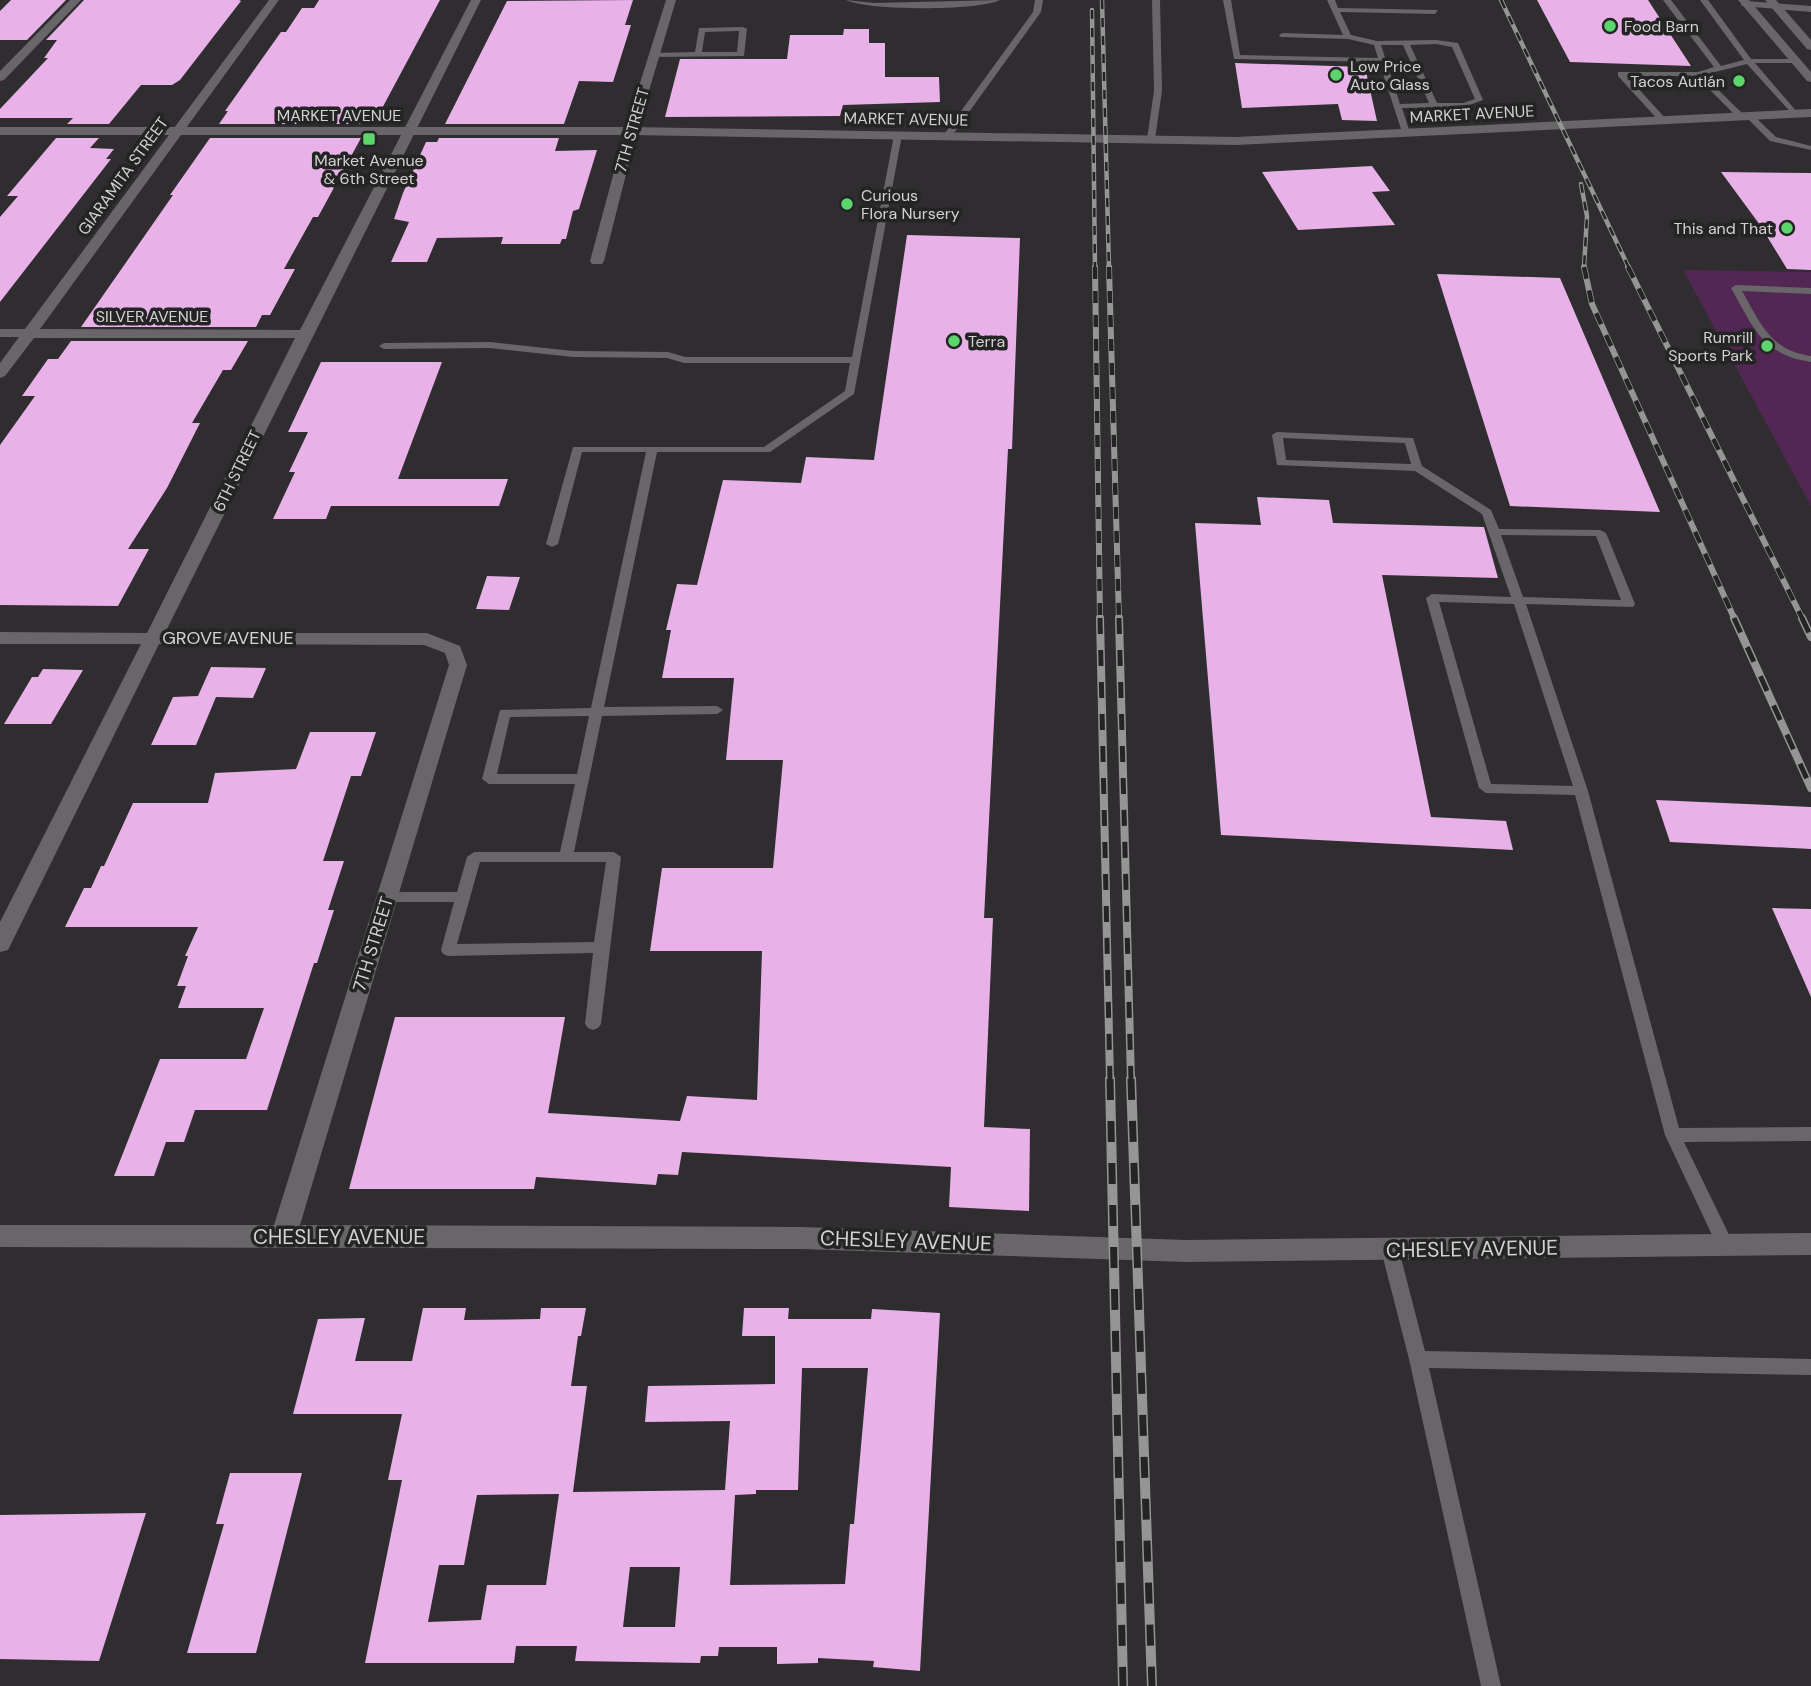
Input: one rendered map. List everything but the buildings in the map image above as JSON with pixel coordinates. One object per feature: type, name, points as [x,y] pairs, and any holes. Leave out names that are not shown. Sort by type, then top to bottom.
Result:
[{"type":"street","points":[[0,78],[76,0]]},
{"type":"street","name":"GIARAMITA STREET","points":[[0,373],[274,0]]},
{"type":"street","name":"6TH STREET","points":[[0,944],[155,638],[304,334],[475,0]]},
{"type":"street","name":"7TH STREET","points":[[597,261],[631,131],[671,0]]},
{"type":"street","points":[[1744,2],[1811,9]]},
{"type":"street","points":[[1744,2],[1811,79]]},
{"type":"street","points":[[1773,3],[1811,47]]},
{"type":"street","name":"MARKET AVENUE","points":[[0,131],[631,131],[1236,141],[1811,113]]},
{"type":"street","name":"SILVER AVENUE","points":[[0,333],[304,334]]},
{"type":"street","name":"GROVE AVENUE","points":[[0,638],[428,639],[453,650]]},
{"type":"street","name":"7TH STREET","points":[[284,1238],[458,665],[453,650]]},
{"type":"street","name":"CHESLEY AVENUE","points":[[0,1236],[801,1238],[1186,1251],[1811,1244]]},
{"type":"lane","points":[[850,0],[874,5],[981,4],[996,0]]},
{"type":"lane","points":[[948,135],[1037,12],[1039,0]]},
{"type":"lane","points":[[1151,139],[1157,91],[1156,0]]},
{"type":"lane","points":[[1227,0],[1237,57],[1382,60]]},
{"type":"lane","points":[[1331,0],[1348,37]]},
{"type":"lane","points":[[1667,0],[1718,67]]},
{"type":"lane","points":[[1704,0],[1749,61],[1794,114]]},
{"type":"lane","points":[[1336,10],[1435,12]]},
{"type":"lane","points":[[654,55],[741,54],[743,29],[702,30],[698,54]]},
{"type":"lane","points":[[1283,35],[1348,37],[1377,43],[1405,41],[1455,45],[1479,100],[1464,105],[1397,106]]},
{"type":"lane","points":[[1405,41],[1434,105]]},
{"type":"lane","points":[[1377,43],[1406,133]]},
{"type":"lane","points":[[1662,119],[1621,74],[1698,74],[1749,61],[1796,61]]},
{"type":"lane","points":[[1698,74],[1773,139],[1811,148]]},
{"type":"lane","points":[[552,544],[577,449],[766,450],[850,392],[898,135]]},
{"type":"lane","points":[[1811,290],[1736,288],[1772,346],[1786,355],[1811,359]]},
{"type":"lane","points":[[384,346],[490,345],[561,354],[668,355],[684,360],[856,360]]},
{"type":"lane","points":[[1417,467],[1409,440],[1277,435],[1281,463],[1417,467],[1488,512],[1581,790],[1673,1135],[1726,1247]]},
{"type":"lane","points":[[566,857],[652,449]]},
{"type":"lane","points":[[1494,532],[1600,533],[1629,604],[1520,603],[1433,598],[1486,788],[1581,790]]},
{"type":"lane","points":[[582,779],[489,779],[505,713],[717,710]]},
{"type":"lane","points":[[593,1024],[614,857],[474,857],[448,950],[601,947]]},
{"type":"lane","points":[[387,897],[463,897]]},
{"type":"lane","points":[[1673,1135],[1811,1134]]},
{"type":"lane","points":[[1390,1250],[1418,1359],[1491,1686]]},
{"type":"lane","points":[[1418,1359],[1811,1367]]},
{"type":"shaded area","name":"Rumrill Sports Park","points":[[1683,270],[1811,272],[1811,506]]},
{"type":"railway","points":[[1102,0],[1109,268]]},
{"type":"railway","points":[[1501,0],[1629,268]]},
{"type":"railway","points":[[1092,10],[1095,268]]},
{"type":"railway","points":[[1581,184],[1587,216],[1584,267]]},
{"type":"railway","points":[[1095,267],[1100,620]]},
{"type":"railway","points":[[1109,267],[1119,620]]},
{"type":"railway","points":[[1584,267],[1592,304],[1735,620]]},
{"type":"railway","points":[[1628,267],[1803,620]]},
{"type":"railway","points":[[1100,618],[1110,1081]]},
{"type":"railway","points":[[1119,618],[1131,1081]]},
{"type":"railway","points":[[1734,618],[1811,788]]},
{"type":"railway","points":[[1802,618],[1811,637]]},
{"type":"railway","points":[[1110,1079],[1123,1686]]},
{"type":"railway","points":[[1131,1079],[1152,1686]]},
{"type":"place","name":"Food Barn","points":[[1610,26]]},
{"type":"place","name":"Low Price Auto Glass","points":[[1336,75]]},
{"type":"place","name":"Tacos Autlán","points":[[1739,81]]},
{"type":"place","name":"Market Avenue & 6th Street","points":[[369,139]]},
{"type":"place","name":"Curious Flora Nursery","points":[[847,204]]},
{"type":"place","name":"This and That","points":[[1787,228]]},
{"type":"place","name":"Terra","points":[[954,341]]},
{"type":"place","name":"Rumrill Sports Park","points":[[1767,346]]}]
